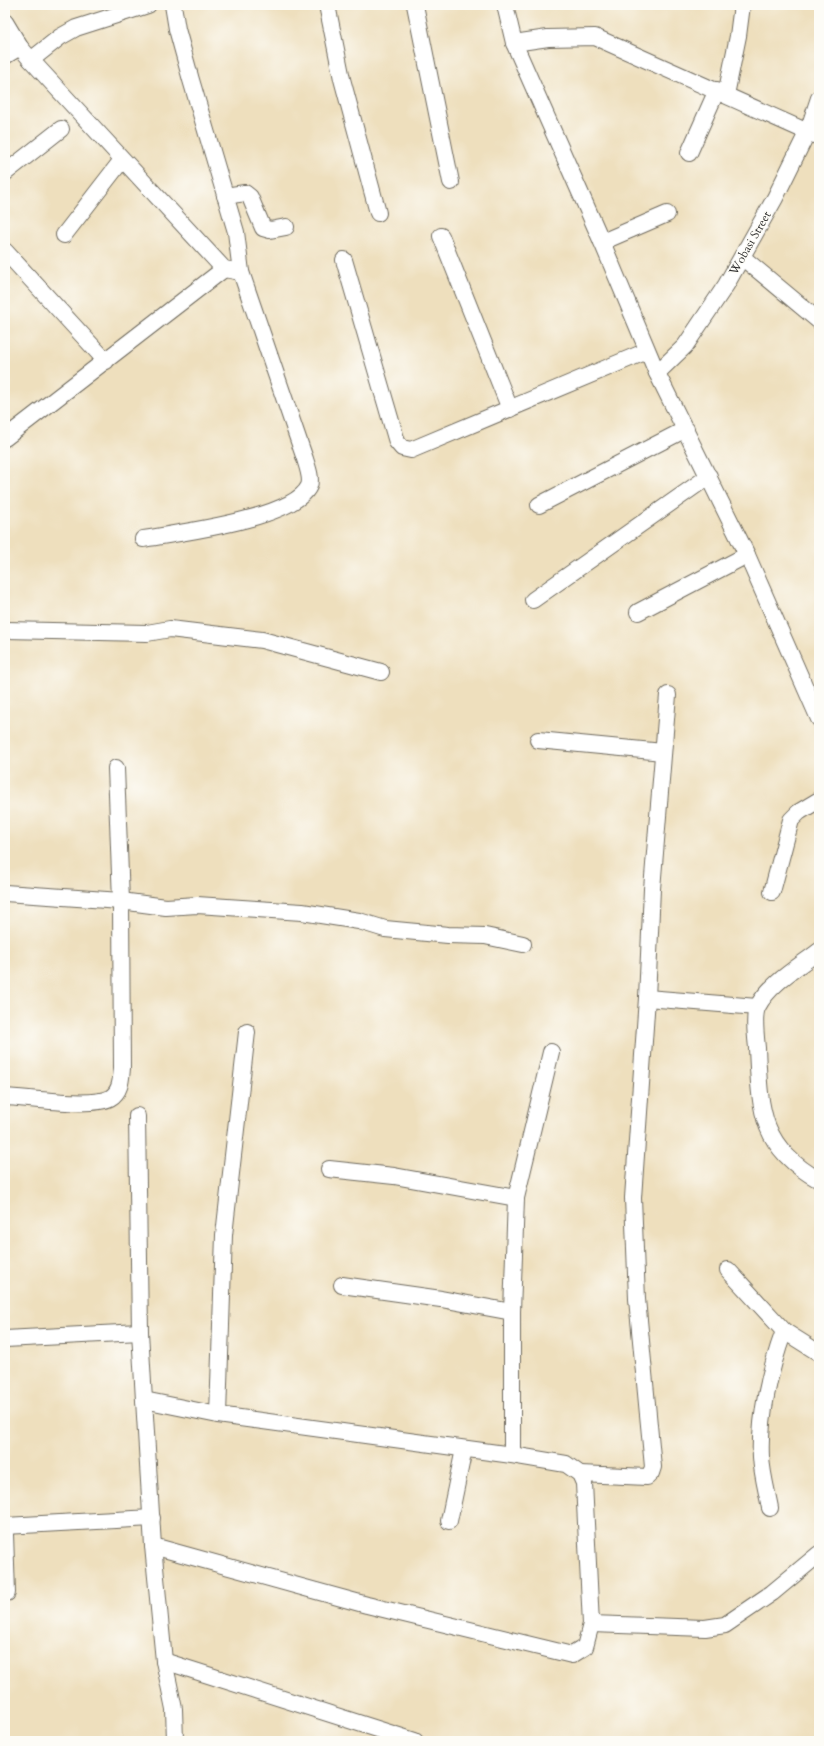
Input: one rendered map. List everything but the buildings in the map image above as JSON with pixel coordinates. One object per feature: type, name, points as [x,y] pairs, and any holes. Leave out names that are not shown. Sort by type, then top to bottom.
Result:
[{"type":"street","points":[[31,60],[60,37],[76,28],[148,5]]},
{"type":"street","points":[[143,540],[232,524],[286,506],[304,492],[309,485],[310,479],[305,459],[241,272],[236,232],[189,73],[177,29],[173,5]]},
{"type":"street","points":[[327,5],[342,78],[378,213]]},
{"type":"street","points":[[415,5],[451,182]]},
{"type":"street","points":[[505,5],[514,43],[602,242],[657,373],[747,555],[818,716]]},
{"type":"street","points":[[689,153],[721,93],[738,36],[742,5]]},
{"type":"street","points":[[5,22],[20,47],[31,60],[224,269],[241,272]]},
{"type":"street","points":[[514,43],[548,38],[595,37],[814,134]]},
{"type":"street","points":[[5,56],[20,47]]},
{"type":"street","name":"Wobasi Street","points":[[657,373],[685,346],[742,257],[775,198],[814,134],[819,98]]},
{"type":"street","points":[[5,173],[61,129]]},
{"type":"street","points":[[64,235],[122,160]]},
{"type":"street","points":[[225,196],[245,193],[250,197],[263,228],[270,230],[286,227]]},
{"type":"street","points":[[602,242],[667,214]]},
{"type":"street","points":[[441,236],[510,409]]},
{"type":"street","points":[[7,257],[106,361]]},
{"type":"street","points":[[742,257],[819,321]]},
{"type":"street","points":[[344,260],[397,442],[402,448],[411,450],[648,351]]},
{"type":"street","points":[[5,438],[224,269]]},
{"type":"street","points":[[540,506],[686,429]]},
{"type":"street","points":[[532,600],[709,476]]},
{"type":"street","points":[[638,612],[747,555]]},
{"type":"street","points":[[5,630],[147,633],[170,630],[262,640],[381,672]]},
{"type":"street","points":[[580,1474],[646,1477],[651,1472],[653,1467],[637,1299],[633,1198],[647,998],[652,889],[668,695]]},
{"type":"street","points":[[538,740],[663,752]]},
{"type":"street","points":[[5,1097],[93,1103],[111,1098],[120,1087],[122,1068],[121,901],[116,768]]},
{"type":"street","points":[[772,892],[792,820],[799,812],[819,800]]},
{"type":"street","points":[[5,893],[121,901],[166,907],[197,906],[302,912],[359,921],[385,929],[448,935],[484,936],[523,944]]},
{"type":"street","points":[[819,951],[769,991],[757,1007],[759,1092],[766,1127],[774,1142],[785,1156],[802,1170],[819,1180]]},
{"type":"street","points":[[647,998],[757,1007]]},
{"type":"street","points":[[218,1415],[224,1235],[247,1032]]},
{"type":"street","points":[[512,1455],[512,1312],[516,1198],[551,1052]]},
{"type":"street","points":[[137,1116],[140,1332],[144,1400],[153,1546],[164,1661],[174,1709],[175,1741]]},
{"type":"street","points":[[329,1169],[394,1176],[516,1198]]},
{"type":"street","points":[[728,1270],[784,1331],[819,1353]]},
{"type":"street","points":[[342,1285],[441,1299],[512,1312]]},
{"type":"street","points":[[770,1508],[761,1457],[765,1406],[773,1360],[784,1331]]},
{"type":"street","points":[[5,1338],[140,1332]]},
{"type":"street","points":[[144,1400],[218,1415],[512,1455],[566,1464],[580,1474],[584,1483],[590,1624],[585,1646],[572,1655],[367,1605],[153,1546]]},
{"type":"street","points":[[449,1520],[464,1449]]},
{"type":"street","points":[[5,1526],[152,1518]]},
{"type":"street","points":[[5,1534],[7,1593]]},
{"type":"street","points":[[590,1624],[705,1628],[725,1625],[772,1593],[819,1554]]},
{"type":"street","points":[[164,1661],[243,1688],[415,1741]]}]
